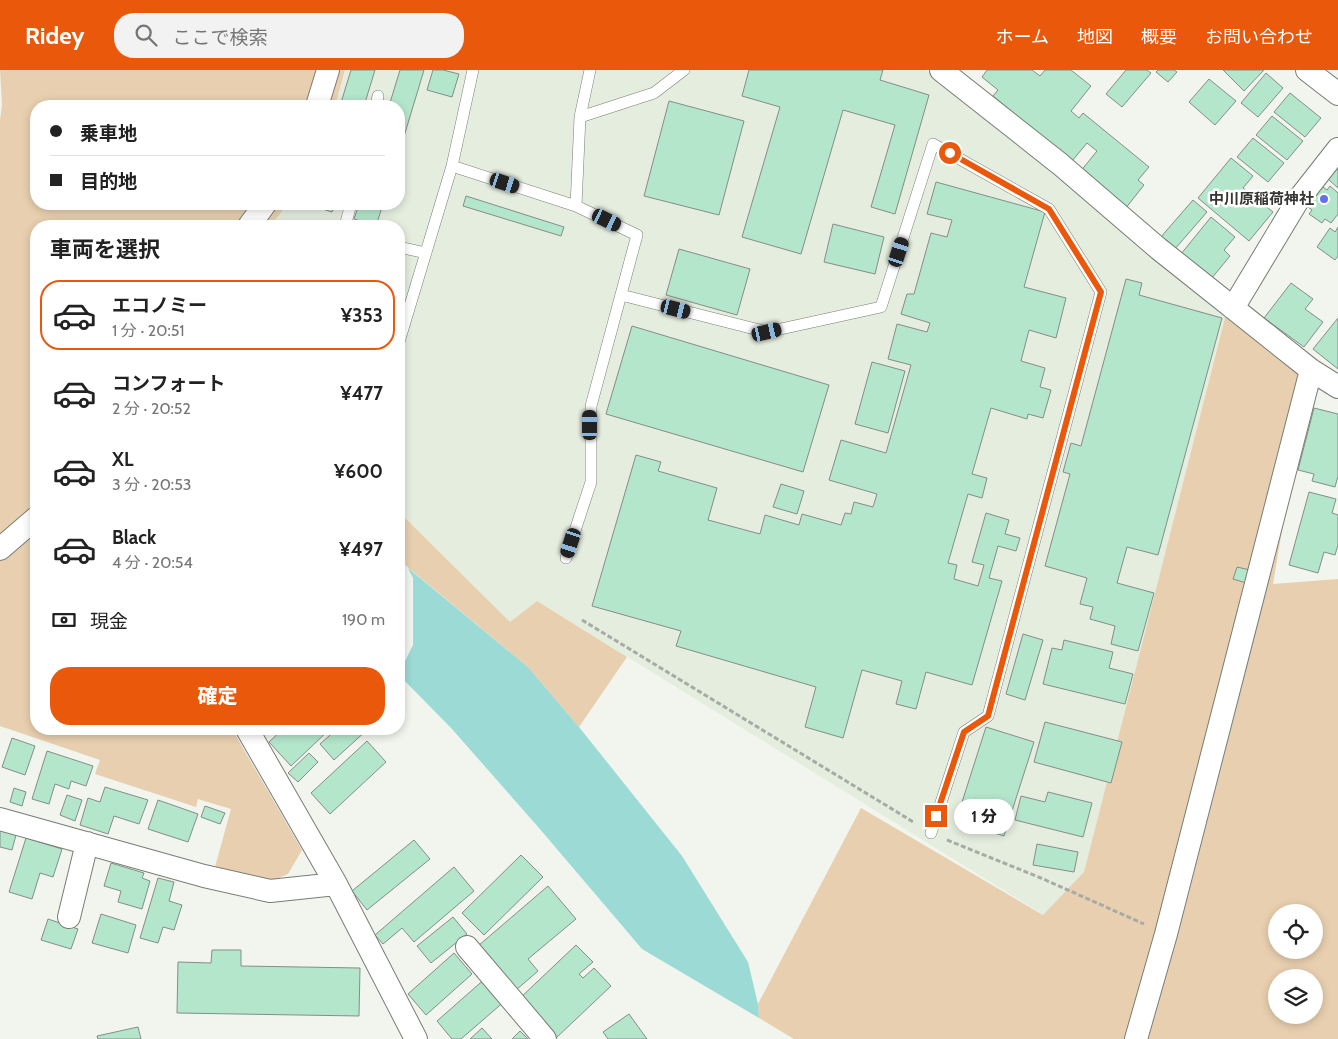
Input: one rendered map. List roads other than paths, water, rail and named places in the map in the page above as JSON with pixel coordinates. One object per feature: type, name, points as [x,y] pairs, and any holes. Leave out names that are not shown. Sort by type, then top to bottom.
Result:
[{"type":"street","points":[[319,100],[328,70]]},
{"type":"street","points":[[941,70],[1060,164],[1159,249],[1311,370],[1338,388]]},
{"type":"street","points":[[1307,70],[1338,94]]},
{"type":"street","points":[[1233,308],[1298,200],[1338,149]]},
{"type":"street","points":[[1136,1039],[1166,934],[1311,370]]},
{"type":"street","points":[[0,549],[30,523]]},
{"type":"street","points":[[251,735],[336,884],[412,1038]]},
{"type":"street","points":[[0,819],[204,876],[270,891],[336,884]]},
{"type":"street","points":[[69,917],[87,843]]},
{"type":"street","points":[[467,947],[545,1039]]},
{"type":"lane","points":[[405,322],[452,166],[473,70]]},
{"type":"lane","points":[[576,206],[580,117],[590,70]]},
{"type":"lane","points":[[580,117],[654,93],[684,70]]},
{"type":"lane","points":[[621,294],[767,332],[881,307],[934,144],[1049,209],[1101,292],[988,716],[964,732],[931,833]]},
{"type":"lane","points":[[452,166],[576,206],[637,235],[590,406],[590,482],[566,558]]},
{"type":"lane","points":[[405,248],[426,253]]},
{"type":"water","points":[[408,568],[528,667],[579,727],[682,856],[748,962],[758,1004],[759,1018],[642,949],[452,729],[405,681],[405,661],[413,645],[413,578]]},
{"type":"place","name":"中川原稲荷神社","points":[[1324,199]]}]
